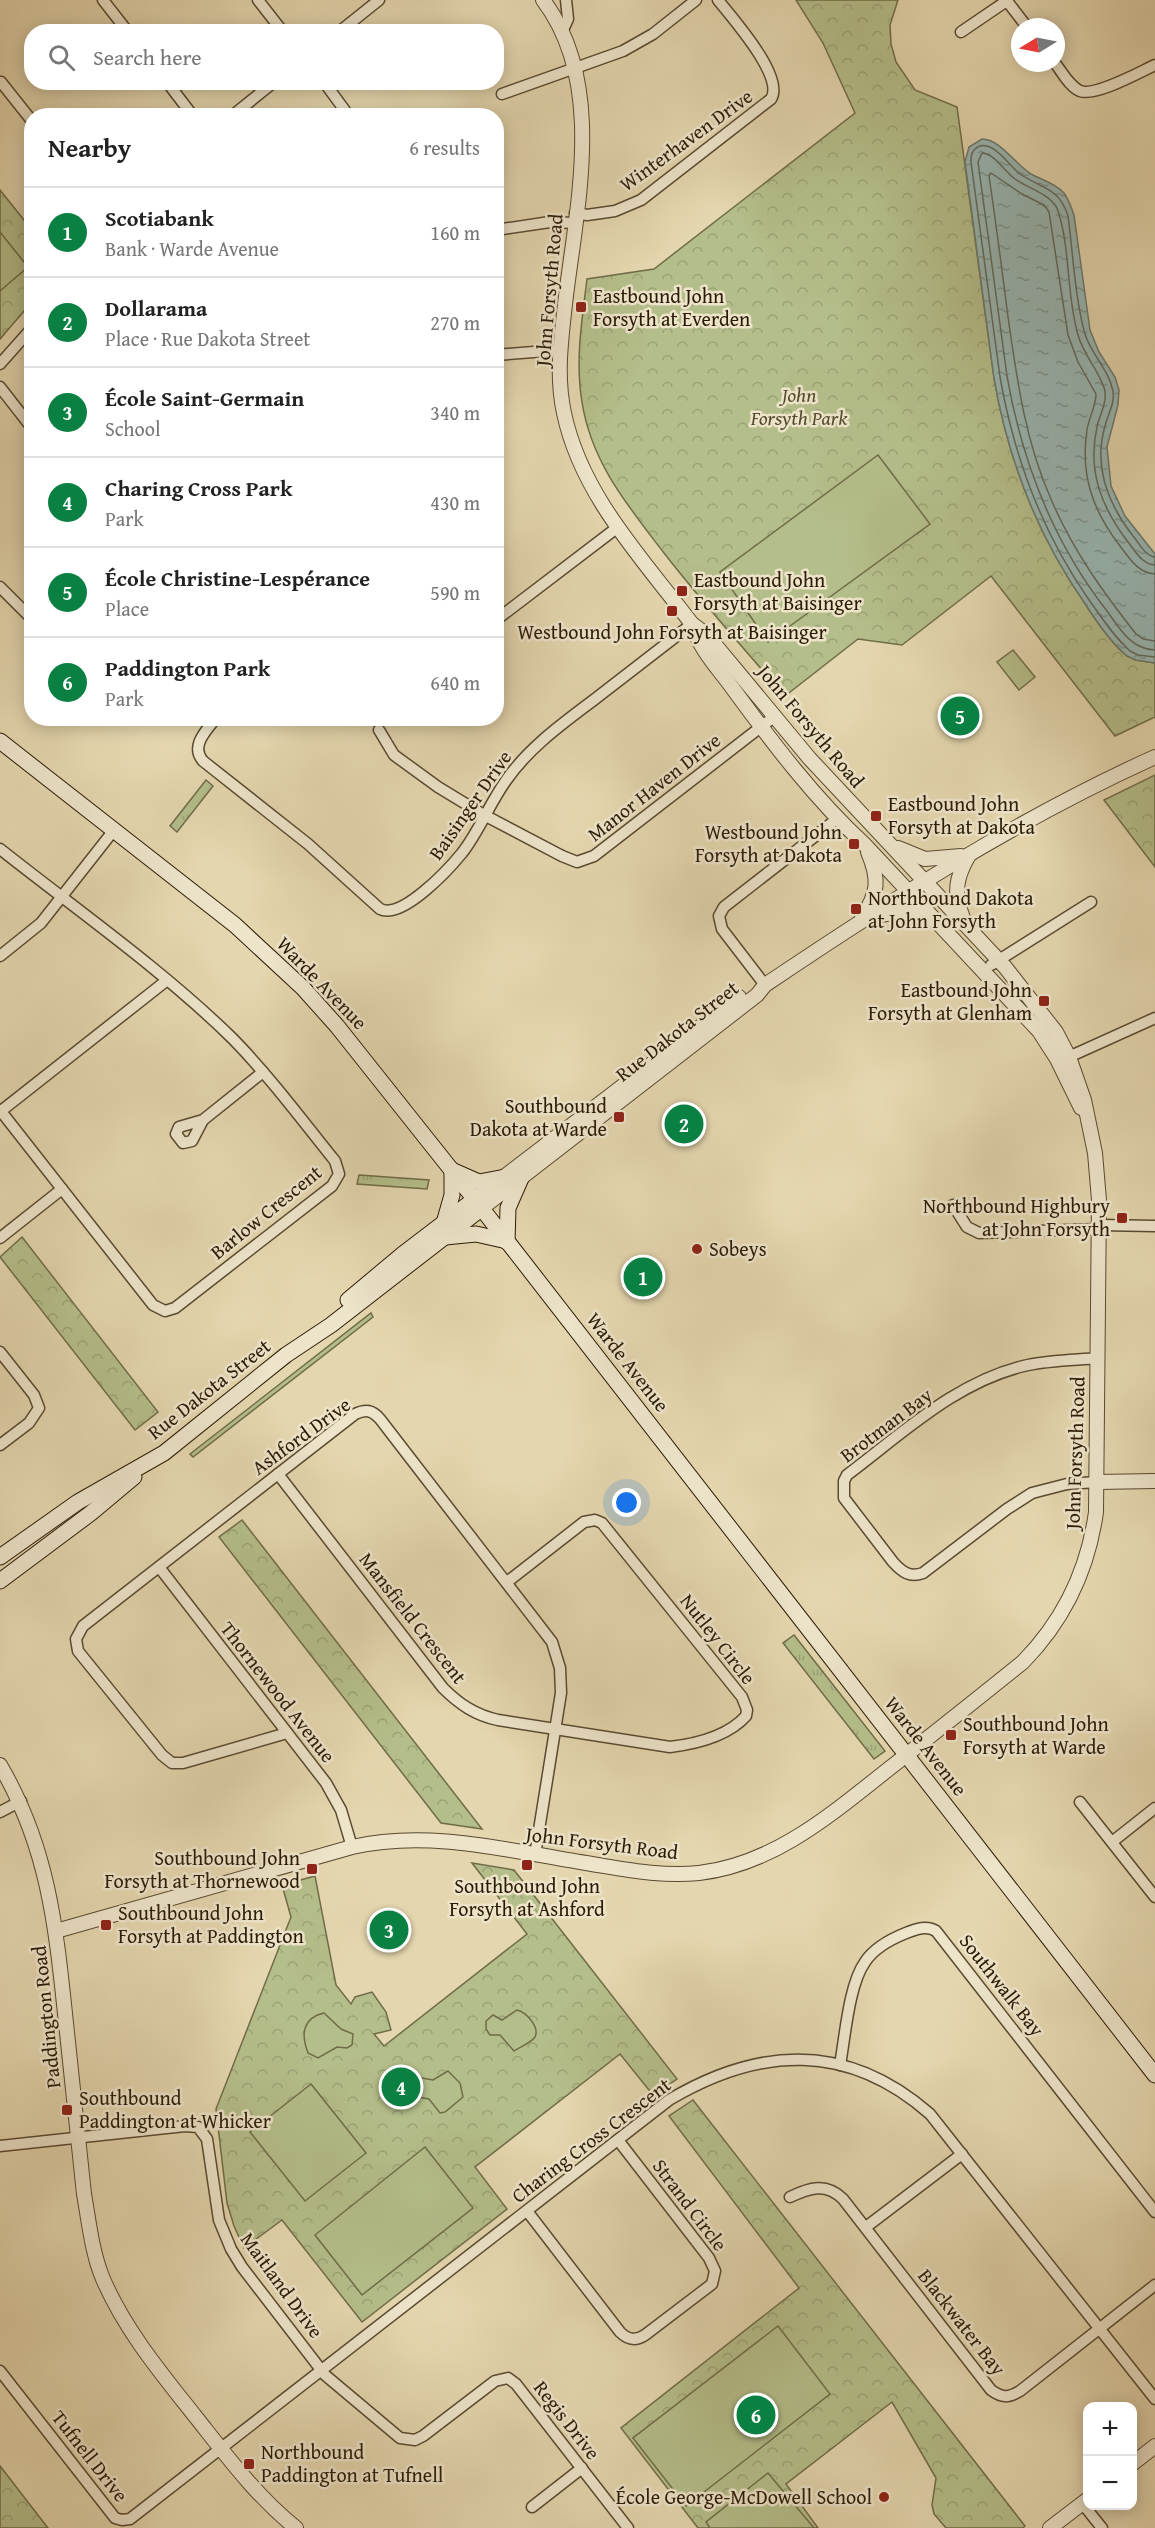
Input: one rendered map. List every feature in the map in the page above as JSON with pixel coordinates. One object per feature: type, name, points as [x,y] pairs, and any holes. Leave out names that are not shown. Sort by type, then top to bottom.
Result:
[{"type":"main road","name":"Warde Avenue","points":[[0,741],[235,925],[303,988],[373,1069],[1155,2075]]},
{"type":"main road","points":[[505,1177],[479,1182],[452,1170],[452,1195],[443,1230],[476,1234],[507,1242],[508,1208],[522,1176]]},
{"type":"main road","name":"Rue Dakota Street","points":[[0,1581],[108,1499],[146,1464],[298,1347],[369,1282],[478,1204]]},
{"type":"main road","name":"Rue Dakota Street","points":[[0,1557],[78,1503],[146,1464]]},
{"type":"street","points":[[104,0],[122,24]]},
{"type":"street","points":[[258,0],[277,24]]},
{"type":"street","points":[[349,24],[379,0]]},
{"type":"street","name":"John Forsyth Road","points":[[543,0],[561,32],[574,68],[583,126],[575,218],[559,350],[563,411],[572,444],[592,488],[618,527],[692,624],[699,642],[761,727],[837,819],[908,890],[1064,1059]]},
{"type":"street","points":[[561,32],[568,19],[566,0]]},
{"type":"street","points":[[502,94],[610,57],[638,43],[696,0]]},
{"type":"street","name":"Winterhaven Drive","points":[[504,229],[615,211],[641,200],[771,99],[775,93],[775,85],[770,73],[718,0]]},
{"type":"street","points":[[961,32],[1007,0],[1020,18]]},
{"type":"street","points":[[1062,72],[1072,84],[1084,92],[1096,91],[1155,65]]},
{"type":"street","points":[[1,82],[24,111]]},
{"type":"street","points":[[173,90],[187,108]]},
{"type":"street","points":[[242,108],[264,90]]},
{"type":"street","points":[[330,90],[343,108]]},
{"type":"street","points":[[0,364],[24,337]]},
{"type":"street","points":[[504,354],[559,350]]},
{"type":"street","points":[[0,387],[24,418]]},
{"type":"street","points":[[504,614],[618,527]]},
{"type":"street","points":[[0,587],[24,611]]},
{"type":"street","name":"John Forsyth Road","points":[[56,1931],[352,1846],[393,1839],[431,1840],[662,1874],[699,1873],[723,1869],[770,1852],[802,1835],[1023,1662],[1054,1626],[1083,1570],[1092,1541],[1096,1512],[1099,1227],[1095,1153],[1085,1113],[1077,1104],[1056,1032],[1037,1004],[994,962],[968,927],[810,759],[707,635],[692,624]]},
{"type":"street","name":"Baisinger Drive","points":[[210,726],[198,743],[198,753],[203,762],[308,844],[384,911],[401,907],[433,884],[462,852],[512,771],[546,737],[692,624]]},
{"type":"street","name":"Manor Haven Drive","points":[[379,730],[394,754],[446,792],[566,859],[577,862],[586,860],[775,716]]},
{"type":"street","points":[[837,819],[724,907],[719,916],[722,929],[765,985],[924,880],[1059,805],[1155,757]]},
{"type":"street","points":[[0,956],[36,928],[114,830]]},
{"type":"street","points":[[889,843],[925,859],[969,855]]},
{"type":"street","points":[[860,921],[872,902],[877,879],[865,845]]},
{"type":"street","name":"Barlow Crescent","points":[[0,849],[217,1024],[263,1072],[337,1164],[337,1179],[333,1186],[176,1308],[165,1311],[153,1305],[0,1110]]},
{"type":"street","points":[[968,927],[957,900],[956,889],[958,878],[969,855]]},
{"type":"street","points":[[994,962],[1091,902]]},
{"type":"street","points":[[860,921],[887,912],[906,911],[939,924]]},
{"type":"street","points":[[0,1110],[166,981]]},
{"type":"street","name":"Rue Dakota Street","points":[[478,1204],[522,1176],[757,995],[765,985]]},
{"type":"street","name":"Rue Dakota Street","points":[[478,1204],[505,1177],[725,1007],[751,989],[765,985]]},
{"type":"street","points":[[1064,1059],[1155,1018]]},
{"type":"street","points":[[203,1120],[263,1072]]},
{"type":"street","points":[[0,1238],[62,1189]]},
{"type":"street","points":[[953,1205],[967,1227],[979,1233],[1155,1226]]},
{"type":"street","points":[[0,1352],[34,1395],[39,1408],[29,1423],[0,1445]]},
{"type":"street","name":"Brotman Bay","points":[[1096,1482],[1067,1484],[1032,1493],[916,1576],[901,1571],[893,1563],[844,1498],[843,1488],[847,1475],[936,1408],[971,1386],[1026,1365],[1098,1358]]},
{"type":"street","name":"Ashford Drive","points":[[287,1733],[183,1763],[172,1763],[162,1755],[78,1651],[76,1639],[83,1626],[355,1414],[365,1410],[370,1411],[380,1419],[548,1635],[558,1658],[561,1685],[535,1855]]},
{"type":"street","name":"Mansfield Crescent","points":[[278,1474],[443,1688],[455,1700],[488,1718],[555,1730]]},
{"type":"street","points":[[1096,1482],[1155,1481]]},
{"type":"street","name":"Nutley Circle","points":[[507,1582],[584,1522],[596,1520],[602,1523],[742,1697],[747,1710],[742,1720],[724,1731],[693,1744],[670,1747],[555,1730]]},
{"type":"street","name":"Thornewood Avenue","points":[[159,1567],[335,1797],[348,1827],[352,1846]]},
{"type":"street","name":"Paddington Road","points":[[0,1766],[21,1802],[41,1858],[56,1931],[89,2226],[103,2277],[133,2334],[260,2496],[296,2528]]},
{"type":"street","points":[[0,1812],[21,1802]]},
{"type":"street","points":[[1080,1802],[1155,1898]]},
{"type":"street","points":[[1112,1842],[1155,1808]]},
{"type":"street","name":"Southwalk Bay","points":[[840,2065],[855,1983],[865,1961],[893,1938],[913,1930],[932,1928],[1155,2212]]},
{"type":"street","name":"Charing Cross Crescent","points":[[221,2448],[672,2099],[719,2074],[773,2061],[807,2060],[840,2065],[872,2074],[906,2094],[930,2115],[1155,2399]]},
{"type":"street","name":"Maitland Drive","points":[[78,2138],[185,2126],[202,2130],[207,2139],[217,2211],[228,2243],[251,2280],[322,2370]]},
{"type":"street","points":[[0,2146],[78,2138]]},
{"type":"street","name":"Strand Circle","points":[[527,2211],[627,2338],[637,2339],[645,2335],[712,2284],[715,2271],[709,2259],[618,2140]]},
{"type":"street","points":[[866,2227],[962,2154]]},
{"type":"street","name":"Blackwater Bay","points":[[790,2198],[815,2187],[829,2189],[843,2199],[991,2390],[999,2396],[1006,2397],[1020,2391],[1099,2328]]},
{"type":"street","points":[[1099,2328],[1155,2285]]},
{"type":"street","name":"Regis Drive","points":[[322,2370],[400,2438],[409,2440],[423,2436],[495,2381],[508,2378],[516,2384],[628,2528]]},
{"type":"street","name":"Tufnell Drive","points":[[0,2371],[118,2520],[130,2519],[221,2448]]},
{"type":"street","points":[[1137,2460],[1155,2446]]},
{"type":"street","points":[[532,2507],[582,2468]]},
{"type":"street","points":[[1050,2528],[1083,2503]]},
{"type":"street","points":[[1091,2510],[1102,2528]]},
{"type":"green space","name":"John Forsyth Park","points":[[796,0],[898,0],[890,25],[891,44],[896,62],[915,90],[957,107],[994,378],[1016,467],[1026,495],[1052,549],[1098,624],[1127,656],[1155,663],[1155,717],[1115,736],[991,576],[902,645],[858,639],[785,696],[678,571],[625,500],[602,464],[587,424],[580,387],[580,340],[587,279],[654,269],[855,113],[823,43]]},
{"type":"green space","points":[[0,190],[24,220],[24,311],[0,339]]},
{"type":"green space","points":[[0,232],[24,262],[24,270],[0,291]]},
{"type":"green space","points":[[878,455],[930,524],[768,642],[720,572]]},
{"type":"green space","points":[[1013,650],[1035,677],[1019,690],[997,662]]},
{"type":"green space","points":[[1155,775],[1155,867],[1104,800]]},
{"type":"green space","points":[[206,780],[213,786],[177,832],[170,826]]},
{"type":"green space","points":[[359,1175],[429,1180],[427,1189],[357,1184]]},
{"type":"green space","points":[[22,1237],[158,1412],[135,1430],[0,1257]]},
{"type":"green space","points":[[371,1313],[373,1317],[193,1457],[190,1454]]},
{"type":"green space","points":[[242,1520],[482,1829],[441,1823],[219,1537]]},
{"type":"green space","points":[[794,1635],[885,1751],[874,1759],[783,1643]]},
{"type":"green space","points":[[472,1863],[514,1870],[677,2079],[653,2095],[620,2054],[475,2167],[507,2209],[362,2322],[282,2220],[244,2248],[227,2203],[216,2109],[291,1917],[282,1885],[315,1876],[336,1985],[351,2004],[355,1997],[372,1992],[386,2012],[391,2030],[374,2034],[384,2046],[527,1934]]},
{"type":"green space","points":[[517,2010],[531,2020],[536,2033],[531,2041],[514,2051],[500,2035],[490,2035],[486,2029],[486,2021],[493,2015],[502,2020]]},
{"type":"green space","points":[[324,2013],[341,2029],[353,2034],[352,2045],[347,2048],[337,2047],[318,2058],[308,2053],[304,2034],[307,2023],[317,2015]]},
{"type":"green space","points":[[448,2071],[460,2083],[463,2097],[445,2112],[440,2113],[429,2099],[418,2097],[414,2091],[415,2082],[422,2078],[433,2080]]},
{"type":"green space","points":[[311,2084],[366,2153],[305,2201],[250,2132]]},
{"type":"green space","points":[[693,2100],[1025,2526],[1023,2528],[946,2528],[934,2514],[932,2505],[936,2478],[892,2402],[786,2484],[818,2528],[698,2528],[621,2428],[799,2288],[669,2116]]},
{"type":"green space","points":[[425,2147],[473,2208],[362,2295],[315,2235]]},
{"type":"green space","points":[[778,2326],[830,2394],[686,2506],[633,2438]]},
{"type":"green space","points":[[0,2466],[48,2528],[0,2528]]},
{"type":"green space","points":[[768,2473],[814,2528],[710,2528],[706,2522]]},
{"type":"water","points":[[982,139],[995,143],[1025,170],[1053,184],[1064,193],[1074,215],[1090,330],[1099,352],[1115,377],[1119,390],[1118,405],[1107,447],[1111,486],[1125,516],[1155,554],[1155,663],[1127,656],[1098,624],[1052,549],[1026,495],[1016,467],[994,378],[965,162],[969,147]]},
{"type":"place","name":"Eastbound John Forsyth at Everden","points":[[581,307]]},
{"type":"place","name":"Eastbound John Forsyth at Baisinger","points":[[682,591]]},
{"type":"place","name":"Westbound John Forsyth at Baisinger","points":[[672,611]]},
{"type":"place","name":"École Christine-Lespérance","points":[[960,716]]},
{"type":"place","name":"Eastbound John Forsyth at Dakota","points":[[876,816]]},
{"type":"place","name":"Westbound John Forsyth at Dakota","points":[[854,844]]},
{"type":"place","name":"Northbound Dakota at John Forsyth","points":[[856,909]]},
{"type":"place","name":"Eastbound John Forsyth at Glenham","points":[[1044,1001]]},
{"type":"place","name":"Southbound Dakota at Warde","points":[[619,1117]]},
{"type":"place","name":"Dollarama","points":[[684,1124]]},
{"type":"place","name":"Northbound Highbury at John Forsyth","points":[[1122,1218]]},
{"type":"place","name":"Sobeys","points":[[697,1249]]},
{"type":"place","name":"Scotiabank","points":[[643,1277]]},
{"type":"place","name":"Southbound John Forsyth at Warde","points":[[951,1735]]},
{"type":"place","name":"Southbound John Forsyth at Ashford","points":[[527,1865]]},
{"type":"place","name":"Southbound John Forsyth at Thornewood","points":[[312,1869]]},
{"type":"place","name":"Southbound John Forsyth at Paddington","points":[[106,1925]]},
{"type":"place","name":"École Saint-Germain","points":[[389,1930]]},
{"type":"place","name":"Charing Cross Park","points":[[401,2087]]},
{"type":"place","name":"Southbound Paddington at Whicker","points":[[67,2110]]},
{"type":"place","name":"Paddington Park","points":[[756,2415]]},
{"type":"place","name":"Northbound Paddington at Tufnell","points":[[249,2464]]},
{"type":"place","name":"École George-McDowell School","points":[[884,2497]]}]
